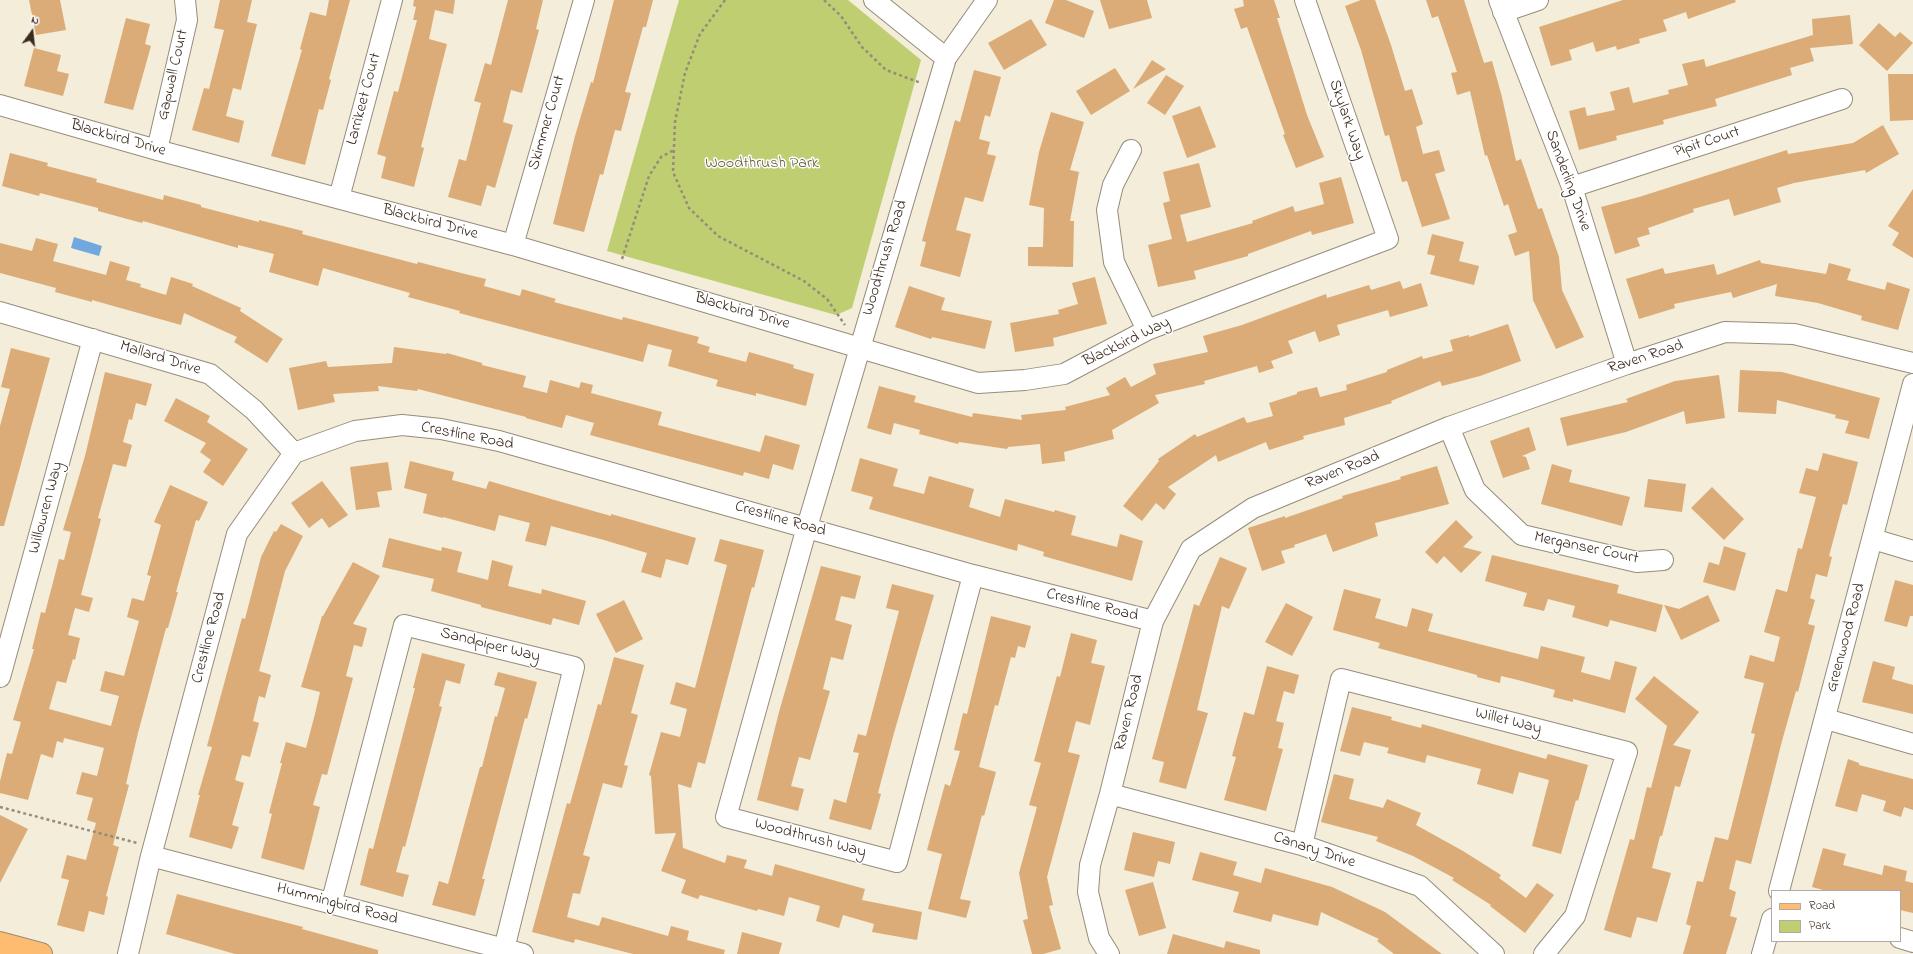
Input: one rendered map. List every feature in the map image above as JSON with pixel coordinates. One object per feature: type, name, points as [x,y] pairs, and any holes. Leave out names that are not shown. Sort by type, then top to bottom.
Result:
[{"type":"main road","points":[[0,943],[41,954]]},
{"type":"street","name":"Gapwall Court","points":[[156,150],[187,20],[185,0]]},
{"type":"street","name":"Larrikeet Court","points":[[339,198],[392,0]]},
{"type":"street","name":"Skimmer Court","points":[[513,245],[584,0]]},
{"type":"street","points":[[874,0],[946,58]]},
{"type":"street","name":"Woodthrush Road","points":[[807,527],[946,58],[987,0]]},
{"type":"street","name":"Skylark Way","points":[[1305,0],[1388,239]]},
{"type":"street","points":[[1501,6],[1538,0]]},
{"type":"street","name":"Sanderling Drive","points":[[1501,6],[1572,187],[1627,364]]},
{"type":"street","name":"Pipit Court","points":[[1572,187],[1842,99]]},
{"type":"street","name":"Blackbird Drive","points":[[0,105],[156,150],[513,245],[860,347]]},
{"type":"street","points":[[1131,150],[1113,185],[1107,210],[1114,262],[1147,330]]},
{"type":"street","name":"Blackbird Way","points":[[860,347],[978,383],[1025,380],[1064,374],[1147,330],[1388,239]]},
{"type":"street","name":"Mallard Drive","points":[[0,312],[210,374],[254,410],[294,453]]},
{"type":"street","name":"Raven Road","points":[[1109,954],[1099,938],[1088,892],[1090,865],[1110,794],[1153,621],[1191,549],[1197,544],[1253,508],[1449,427],[1627,364],[1725,332],[1794,334],[1831,341],[1913,363]]},
{"type":"street","name":"Willowren Way","points":[[0,677],[93,339]]},
{"type":"street","name":"Greenwood Road","points":[[1780,890],[1913,384]]},
{"type":"street","name":"Crestline Road","points":[[128,954],[152,852],[237,534],[294,453],[355,432],[402,425],[441,429],[499,441],[973,575],[1153,621]]},
{"type":"street","name":"Merganser Court","points":[[1449,427],[1475,490],[1522,535],[1637,562],[1663,560]]},
{"type":"street","name":"Woodthrush Way","points":[[807,527],[726,817],[898,862],[973,575]]},
{"type":"street","points":[[1873,539],[1913,551]]},
{"type":"street","name":"Sandpiper Way","points":[[331,904],[404,624],[574,667],[504,949]]},
{"type":"street","name":"Willet Way","points":[[1302,845],[1341,679],[1627,752],[1575,916],[1544,954]]},
{"type":"street","points":[[1826,719],[1913,744]]},
{"type":"street","name":"Canary Drive","points":[[1110,794],[1302,845],[1420,886],[1494,954]]},
{"type":"street","name":"Hummingbird Road","points":[[152,852],[331,904],[523,954]]},
{"type":"street","points":[[1762,954],[1771,922]]},
{"type":"street","points":[[1901,938],[1913,942]]},
{"type":"path","points":[[725,0],[700,34],[685,73],[676,122],[673,172],[689,208],[718,236],[804,281],[827,299],[860,347]]},
{"type":"path","points":[[824,0],[841,16],[862,47],[886,70],[915,82],[937,88]]},
{"type":"path","points":[[617,276],[649,176],[661,157],[674,150]]},
{"type":"path","points":[[0,807],[152,852]]},
{"type":"green space","name":"Woodthrush Park","points":[[679,0],[848,0],[921,60],[852,308],[836,315],[607,251]]},
{"type":"water","points":[[74,237],[102,246],[99,256],[71,248]]},
{"type":"building","points":[[29,0],[60,0],[66,30],[36,35]]},
{"type":"building","points":[[220,0],[252,0],[247,22],[257,24],[241,90],[233,88],[226,116],[244,121],[239,143],[192,130],[204,88],[209,89],[224,30],[214,28]]},
{"type":"building","points":[[329,0],[350,0],[329,79],[331,80],[323,110],[319,109],[305,165],[271,156],[302,50],[300,49],[310,12],[326,16]]},
{"type":"building","points":[[414,0],[455,0],[453,14],[435,10],[429,39],[447,44],[421,147],[424,148],[414,187],[381,178],[386,157],[377,154],[394,91],[398,92],[417,20],[413,20],[416,7],[413,6]]},
{"type":"building","points":[[508,0],[543,0],[536,29],[539,30],[522,93],[511,90],[503,122],[513,125],[495,188],[487,185],[481,206],[448,197],[459,159],[466,161],[481,103],[474,101],[485,63],[491,65]]},
{"type":"building","points":[[614,0],[653,0],[646,27],[643,27],[625,92],[631,93],[621,131],[615,130],[603,175],[600,174],[584,232],[553,224],[575,136],[591,82],[593,83]]},
{"type":"building","points":[[1054,0],[1066,0],[1094,11],[1084,38],[1045,23]]},
{"type":"building","points":[[1100,0],[1147,0],[1152,18],[1109,29]]},
{"type":"building","points":[[1243,0],[1274,0],[1280,18],[1277,18],[1307,115],[1324,157],[1296,168],[1283,135],[1285,134],[1247,27],[1241,29],[1234,9],[1244,6]]},
{"type":"building","points":[[1361,0],[1375,0],[1405,91],[1412,89],[1423,124],[1416,127],[1423,154],[1439,150],[1445,171],[1435,174],[1450,219],[1422,227],[1407,181],[1402,182],[1389,135],[1385,136],[1361,50],[1345,6]]},
{"type":"building","points":[[1426,0],[1464,0],[1484,63],[1492,61],[1502,97],[1516,161],[1521,159],[1538,209],[1542,208],[1559,257],[1562,290],[1584,337],[1556,349],[1533,300],[1529,251],[1515,256],[1508,235],[1517,232],[1508,204],[1504,206],[1487,155],[1485,156],[1470,91],[1457,95],[1451,73],[1457,72],[1438,16],[1432,18]]},
{"type":"building","points":[[1623,0],[1735,0],[1736,2],[1688,19],[1686,12],[1663,20],[1667,31],[1639,39],[1640,43],[1617,50],[1616,46],[1596,52],[1593,42],[1569,50],[1572,60],[1551,66],[1539,27]]},
{"type":"building","points":[[1850,15],[1853,44],[1810,48],[1814,61],[1790,68],[1792,75],[1715,99],[1717,106],[1663,120],[1664,124],[1616,136],[1617,140],[1579,150],[1569,111],[1585,107],[1587,116],[1615,110],[1610,92],[1629,87],[1633,103],[1669,94],[1668,90],[1688,85],[1682,64],[1704,59],[1706,67],[1813,35],[1812,19]]},
{"type":"building","points":[[126,18],[150,24],[145,44],[151,46],[133,110],[104,103]]},
{"type":"building","points":[[1031,19],[1047,45],[1004,70],[988,43]]},
{"type":"building","points":[[1879,23],[1895,37],[1900,32],[1913,43],[1887,71],[1859,45]]},
{"type":"building","points":[[34,48],[61,55],[57,71],[69,74],[63,96],[24,86]]},
{"type":"building","points":[[1152,60],[1166,69],[1133,89]]},
{"type":"building","points":[[1115,68],[1130,91],[1091,115],[1076,91]]},
{"type":"building","points":[[974,70],[1001,77],[990,117],[985,115],[979,139],[990,142],[987,154],[996,156],[983,202],[965,197],[956,230],[971,234],[960,277],[920,266],[926,242],[922,241],[955,120],[960,122]]},
{"type":"building","points":[[1888,74],[1913,74],[1913,120],[1890,121]]},
{"type":"building","points":[[1166,75],[1184,86],[1165,115],[1147,103]]},
{"type":"building","points":[[1200,106],[1216,147],[1187,158],[1172,116]]},
{"type":"building","points":[[1051,112],[1084,122],[1070,170],[1079,172],[1070,221],[1074,221],[1073,267],[1028,266],[1028,247],[1043,247],[1044,208],[1029,205],[1039,152]]},
{"type":"building","points":[[1883,125],[1899,154],[1866,173],[1865,170],[1794,183],[1777,188],[1781,202],[1734,216],[1729,199],[1693,209],[1694,212],[1648,228],[1650,234],[1637,238],[1640,246],[1615,254],[1601,207],[1639,197],[1787,150],[1788,154],[1853,143]]},
{"type":"building","points":[[10,153],[48,163],[47,166],[97,179],[96,182],[163,200],[164,195],[201,205],[201,207],[259,222],[259,220],[303,231],[302,234],[417,264],[418,262],[486,279],[484,286],[520,296],[522,289],[556,299],[554,302],[622,320],[623,317],[699,337],[697,343],[710,347],[708,352],[746,362],[749,352],[794,365],[793,368],[814,374],[806,406],[756,393],[756,396],[716,386],[718,380],[668,366],[672,350],[648,344],[643,362],[459,313],[460,311],[408,297],[410,293],[323,268],[318,286],[269,272],[274,254],[238,245],[238,248],[143,221],[142,223],[98,211],[98,208],[40,193],[39,196],[2,186]]},
{"type":"building","points":[[1199,163],[1211,207],[1180,215],[1187,242],[1253,223],[1252,221],[1293,206],[1295,212],[1324,204],[1319,183],[1341,177],[1354,223],[1312,235],[1311,231],[1248,254],[1248,256],[1194,271],[1196,279],[1158,287],[1148,245],[1172,239],[1163,203],[1170,201],[1163,172]]},
{"type":"building","points":[[1913,189],[1913,258],[1892,245],[1899,233],[1888,226]]},
{"type":"building","points":[[1432,234],[1464,242],[1459,261],[1479,266],[1474,285],[1430,274],[1435,256],[1427,254]]},
{"type":"building","points":[[36,238],[58,244],[53,261],[106,275],[110,261],[130,267],[126,280],[141,284],[140,287],[166,295],[171,277],[193,284],[192,286],[241,308],[240,311],[283,339],[267,363],[234,342],[237,337],[184,313],[181,325],[92,300],[92,302],[55,292],[56,288],[0,273],[0,243],[32,251]]},
{"type":"building","points":[[1760,260],[1761,263],[1826,274],[1829,263],[1851,269],[1847,280],[1885,290],[1887,282],[1910,289],[1898,330],[1861,320],[1862,316],[1818,303],[1775,296],[1777,284],[1733,298],[1731,292],[1674,304],[1675,308],[1639,319],[1626,279],[1663,268],[1665,274],[1714,264],[1717,275]]},
{"type":"building","points":[[1095,277],[1107,324],[1053,338],[1054,346],[1015,352],[1010,323],[1059,314],[1058,310],[1078,304],[1072,283]]},
{"type":"building","points":[[1400,281],[1403,289],[1421,283],[1428,306],[1390,317],[1388,310],[1337,325],[1340,335],[1319,342],[1315,331],[1288,341],[1293,353],[1271,361],[1274,368],[1259,373],[1257,366],[1204,381],[1205,384],[1155,395],[1159,403],[1112,430],[1114,439],[1064,452],[1065,461],[1042,464],[1040,444],[1008,447],[1007,449],[959,442],[958,444],[919,434],[920,430],[894,423],[891,435],[867,428],[879,386],[916,396],[914,402],[972,417],[973,413],[1022,420],[1021,415],[1066,410],[1065,407],[1110,395],[1106,388],[1125,377],[1131,387],[1156,374],[1153,364],[1208,352],[1203,336],[1242,325],[1326,294],[1327,298],[1369,285],[1371,290]]},
{"type":"building","points":[[909,286],[945,298],[941,310],[992,321],[985,349],[932,337],[931,339],[895,327]]},
{"type":"building","points":[[1508,324],[1521,361],[1480,376],[1442,386],[1440,381],[1391,401],[1392,403],[1344,418],[1345,425],[1303,436],[1304,439],[1269,450],[1266,442],[1218,462],[1216,455],[1168,487],[1176,494],[1164,510],[1156,503],[1142,521],[1123,506],[1159,461],[1158,459],[1195,434],[1197,437],[1244,417],[1247,423],[1273,416],[1269,403],[1297,394],[1297,392],[1317,387],[1320,397],[1347,390],[1346,385],[1387,372],[1387,370],[1422,356],[1423,359],[1453,351],[1450,340],[1469,335],[1469,337]]},
{"type":"building","points":[[394,347],[447,353],[482,363],[482,365],[526,376],[523,387],[547,393],[550,380],[579,388],[581,382],[593,385],[591,393],[662,412],[658,425],[760,452],[765,435],[800,445],[793,470],[773,464],[769,479],[744,472],[743,476],[590,435],[594,423],[566,415],[562,428],[526,417],[418,389],[417,391],[378,386],[379,391],[333,394],[335,402],[298,410],[289,368],[326,361],[328,367],[392,363]]},
{"type":"building","points":[[11,348],[50,358],[4,526],[0,526],[0,426],[10,389],[1,387]]},
{"type":"building","points":[[1740,370],[1782,372],[1880,398],[1869,439],[1845,433],[1849,421],[1835,418],[1836,415],[1777,400],[1776,414],[1738,412]]},
{"type":"building","points":[[105,372],[152,384],[146,406],[136,403],[132,420],[129,419],[123,442],[132,445],[126,467],[113,464],[98,518],[101,519],[81,595],[93,598],[89,612],[75,608],[68,635],[80,638],[75,660],[73,659],[66,683],[57,681],[49,709],[111,726],[119,696],[100,691],[105,671],[124,676],[139,621],[127,617],[132,598],[144,601],[151,576],[147,575],[161,525],[154,522],[170,485],[208,502],[199,521],[196,520],[176,592],[178,592],[168,628],[166,628],[138,733],[126,784],[129,785],[113,845],[119,847],[106,896],[108,897],[104,915],[89,911],[84,932],[57,925],[69,880],[61,878],[67,855],[86,860],[96,823],[87,820],[93,798],[76,794],[82,772],[97,776],[104,748],[64,738],[63,743],[57,741],[53,758],[41,754],[28,800],[0,793],[0,781],[7,753],[12,754],[21,722],[13,720],[34,649],[32,649],[41,612],[45,613],[59,559],[64,560],[71,532],[63,530],[85,456]]},
{"type":"building","points":[[1719,375],[1725,418],[1686,424],[1684,411],[1626,432],[1567,446],[1560,418],[1628,402],[1626,399],[1675,381]]},
{"type":"building","points":[[176,398],[210,416],[207,422],[248,449],[223,486],[203,472],[211,460],[200,452],[206,443],[164,421]]},
{"type":"building","points":[[1529,427],[1536,450],[1522,456],[1526,457],[1530,469],[1503,478],[1490,441]]},
{"type":"building","points":[[1823,453],[1858,462],[1847,505],[1843,504],[1829,556],[1832,557],[1827,577],[1816,574],[1810,598],[1815,600],[1808,624],[1815,626],[1798,692],[1796,691],[1782,741],[1751,864],[1736,860],[1729,889],[1736,892],[1730,916],[1737,918],[1726,954],[1683,954],[1691,926],[1686,924],[1697,881],[1703,882],[1715,837],[1728,840],[1755,734],[1751,733],[1764,683],[1744,678],[1750,655],[1774,662],[1780,637],[1764,632],[1776,589],[1787,592],[1798,548],[1802,549],[1816,497],[1799,493],[1806,468],[1818,471]]},
{"type":"building","points":[[860,458],[898,469],[893,486],[924,494],[929,476],[974,489],[969,507],[1000,517],[1005,499],[1054,512],[1055,510],[1076,516],[1071,535],[1117,547],[1120,534],[1143,541],[1132,581],[1043,556],[1044,552],[1018,544],[1017,551],[869,509],[873,497],[851,491]]},
{"type":"building","points":[[410,461],[454,472],[452,480],[486,489],[489,481],[611,516],[611,514],[696,538],[688,565],[666,559],[661,578],[641,572],[647,553],[604,540],[551,526],[546,546],[525,541],[530,523],[499,515],[495,531],[423,513],[427,494],[404,488]]},
{"type":"building","points":[[388,462],[392,490],[377,492],[380,507],[356,510],[350,467]]},
{"type":"building","points":[[1552,464],[1572,470],[1569,482],[1630,497],[1622,526],[1541,504]]},
{"type":"building","points":[[1437,466],[1449,504],[1375,523],[1378,536],[1333,552],[1326,534],[1294,545],[1295,547],[1281,551],[1285,563],[1262,571],[1248,528],[1285,516],[1285,518],[1343,498],[1342,496],[1401,479],[1400,477]]},
{"type":"building","points":[[1648,479],[1686,484],[1682,512],[1644,507]]},
{"type":"building","points":[[322,481],[348,515],[329,528],[322,518],[309,528],[291,503]]},
{"type":"building","points":[[1712,487],[1744,519],[1724,540],[1691,508]]},
{"type":"building","points":[[1456,520],[1473,537],[1463,547],[1482,552],[1461,573],[1444,556],[1437,564],[1425,552]]},
{"type":"building","points":[[281,524],[303,536],[285,571],[259,671],[271,675],[265,698],[259,696],[253,721],[259,723],[250,757],[242,755],[235,780],[244,783],[232,825],[239,827],[232,849],[189,837],[200,795],[198,795],[212,747],[207,746],[242,618],[245,619],[261,557],[274,531],[276,532]]},
{"type":"building","points":[[389,538],[441,551],[442,547],[462,552],[457,572],[488,580],[492,560],[513,566],[508,586],[541,594],[542,589],[586,601],[579,625],[553,618],[551,625],[481,607],[481,605],[431,591],[434,579],[382,567]]},
{"type":"building","points":[[720,539],[764,550],[754,588],[752,587],[705,764],[698,762],[691,788],[678,784],[683,848],[725,863],[727,855],[747,860],[744,868],[772,876],[775,864],[865,889],[862,900],[922,912],[917,940],[872,932],[874,924],[843,915],[839,928],[816,921],[820,906],[789,897],[784,916],[758,909],[757,911],[700,895],[698,899],[681,893],[686,880],[661,871],[676,833],[655,834],[651,776],[649,775],[661,732],[680,737],[687,709],[670,704],[676,682],[695,688],[727,565],[714,561]]},
{"type":"building","points":[[1724,546],[1746,553],[1735,591],[1703,582],[1709,562],[1719,565]]},
{"type":"building","points":[[1492,555],[1619,585],[1617,593],[1663,605],[1656,632],[1610,620],[1608,627],[1572,617],[1575,606],[1548,599],[1544,611],[1523,606],[1527,593],[1485,581]]},
{"type":"building","points":[[1220,557],[1247,568],[1229,609],[1222,606],[1197,710],[1208,713],[1186,789],[1159,782],[1164,762],[1152,759],[1194,604],[1199,606]]},
{"type":"building","points":[[353,562],[380,576],[353,624],[367,628],[362,647],[354,645],[346,676],[353,678],[327,775],[322,774],[313,805],[320,807],[304,870],[261,858],[272,814],[269,813],[286,742],[306,748],[315,714],[320,692],[301,687],[322,616]]},
{"type":"building","points":[[821,566],[861,576],[855,599],[841,596],[835,620],[852,625],[843,660],[831,657],[823,689],[830,691],[810,760],[799,757],[791,786],[804,789],[798,811],[757,800],[779,712]]},
{"type":"building","points":[[1895,580],[1913,585],[1913,616],[1910,616],[1907,627],[1884,621]]},
{"type":"building","points":[[892,584],[934,595],[894,733],[878,793],[881,794],[871,830],[829,819],[834,799],[846,803],[859,753],[853,752],[858,734],[866,736],[899,611],[886,608]]},
{"type":"building","points":[[1344,589],[1381,599],[1375,618],[1407,627],[1412,608],[1433,614],[1428,631],[1538,659],[1541,646],[1585,657],[1581,672],[1610,680],[1615,661],[1637,667],[1625,713],[1573,699],[1573,702],[1553,697],[1555,690],[1518,680],[1501,676],[1500,683],[1477,677],[1477,675],[1378,648],[1380,643],[1333,630]]},
{"type":"building","points":[[1708,595],[1720,621],[1681,640],[1664,605],[1679,609]]},
{"type":"building","points":[[624,600],[643,639],[616,653],[596,614]]},
{"type":"building","points":[[1286,603],[1313,617],[1292,656],[1265,642]]},
{"type":"building","points":[[991,616],[1031,626],[1025,648],[1018,646],[1015,658],[1011,657],[998,706],[995,705],[979,767],[996,772],[984,816],[982,815],[960,899],[971,901],[966,918],[928,909],[942,854],[927,850],[945,784],[950,786],[960,751],[954,750],[963,713],[967,714]]},
{"type":"building","points":[[1071,633],[1097,640],[1091,663],[1105,666],[1090,725],[1076,721],[1068,752],[1080,755],[1047,877],[1053,905],[1049,906],[1061,949],[1043,954],[1032,954],[1023,920],[1028,919],[1019,873],[1037,807],[1029,805],[1041,763],[1034,761],[1057,676],[1060,677]]},
{"type":"building","points":[[422,653],[465,664],[460,684],[446,680],[439,706],[442,707],[405,847],[403,846],[396,872],[409,875],[403,897],[360,885],[369,848],[373,849],[415,688],[413,688]]},
{"type":"building","points":[[614,657],[644,665],[631,713],[638,715],[624,765],[628,766],[622,788],[603,783],[583,855],[590,857],[580,894],[573,893],[567,917],[599,926],[602,917],[668,936],[671,926],[689,931],[687,940],[725,950],[724,954],[633,954],[575,939],[574,943],[532,932],[567,803],[570,804],[598,704],[601,705]]},
{"type":"building","points":[[1873,661],[1895,667],[1892,679],[1913,685],[1913,714],[1862,702]]},
{"type":"building","points":[[1267,666],[1299,675],[1294,694],[1284,691],[1276,721],[1284,723],[1278,748],[1283,749],[1266,811],[1224,800],[1236,757],[1232,756],[1244,712],[1254,715]]},
{"type":"building","points":[[498,672],[537,682],[527,719],[525,718],[482,879],[485,879],[475,916],[432,905],[439,881],[448,884],[480,767],[482,767],[495,716],[497,717],[505,688],[494,685]]},
{"type":"building","points":[[1654,676],[1699,712],[1673,745],[1691,750],[1680,787],[1675,786],[1652,868],[1671,873],[1657,922],[1637,917],[1631,938],[1604,930],[1630,839],[1634,840],[1647,787],[1651,788],[1667,726],[1635,699]]},
{"type":"building","points":[[1352,707],[1392,717],[1391,720],[1421,728],[1422,724],[1546,759],[1548,754],[1588,765],[1578,801],[1576,800],[1561,854],[1532,846],[1549,780],[1519,772],[1513,794],[1477,784],[1481,769],[1427,755],[1425,763],[1387,753],[1389,748],[1364,742],[1360,756],[1340,751]]},
{"type":"building","points":[[1848,759],[1859,763],[1859,765],[1913,779],[1913,810],[1904,807],[1901,817],[1883,811],[1886,801],[1862,794],[1857,812],[1835,806]]},
{"type":"building","points":[[1334,774],[1354,779],[1349,799],[1383,808],[1387,799],[1421,813],[1416,825],[1463,851],[1501,875],[1499,878],[1526,898],[1537,883],[1554,895],[1525,933],[1490,906],[1491,905],[1452,880],[1454,878],[1413,856],[1376,841],[1378,837],[1321,822]]},
{"type":"building","points":[[0,815],[28,829],[0,883]]},
{"type":"building","points":[[1133,832],[1175,842],[1170,864],[1158,861],[1154,877],[1124,870]]},
{"type":"building","points":[[1823,848],[1846,854],[1843,865],[1882,875],[1884,865],[1907,871],[1905,881],[1913,883],[1913,913],[1901,910],[1901,890],[1823,890],[1812,887]]},
{"type":"building","points":[[1200,852],[1237,862],[1233,875],[1261,883],[1265,868],[1332,887],[1385,912],[1442,954],[1394,954],[1377,941],[1379,939],[1321,912],[1318,926],[1273,914],[1271,922],[1233,912],[1239,892],[1192,880]]},
{"type":"building","points":[[1153,882],[1166,928],[1139,936],[1125,890]]},
{"type":"building","points":[[177,894],[303,927],[302,929],[378,950],[378,954],[235,954],[166,934]]},
{"type":"building","points":[[742,932],[782,943],[779,954],[737,954]]},
{"type":"building","points":[[1173,934],[1224,948],[1226,941],[1260,950],[1260,954],[1167,954]]}]
